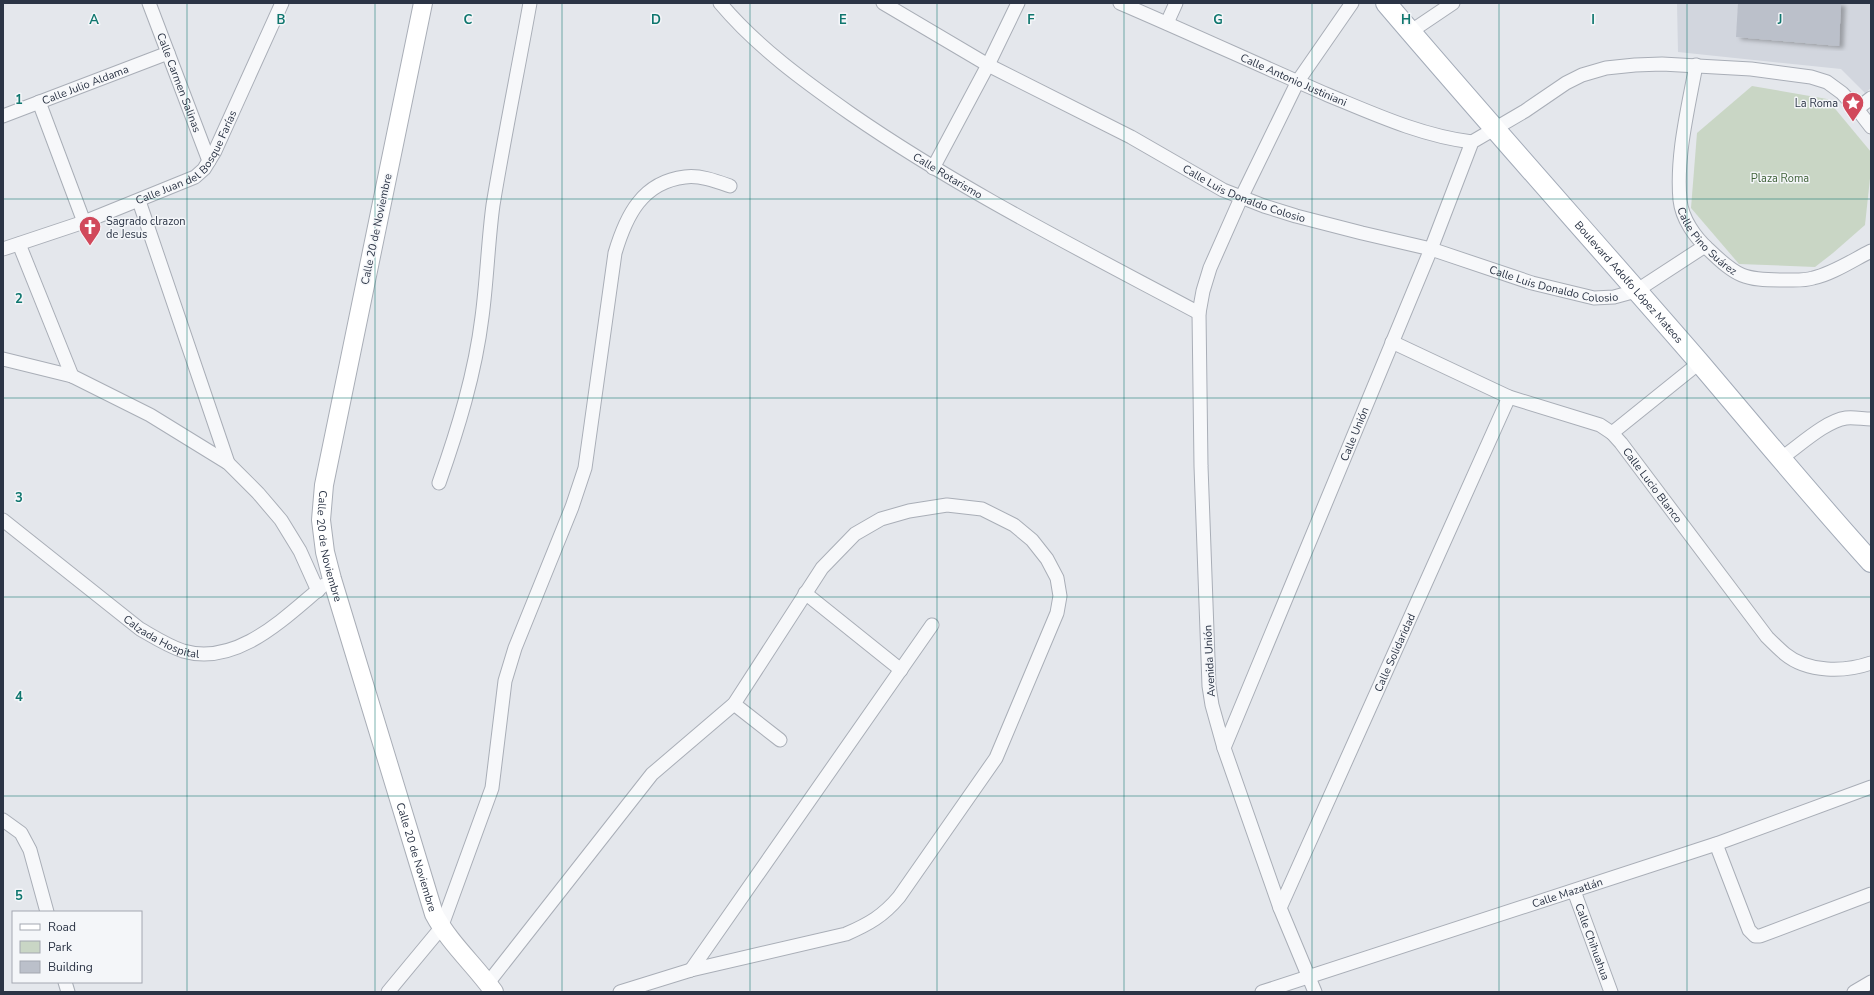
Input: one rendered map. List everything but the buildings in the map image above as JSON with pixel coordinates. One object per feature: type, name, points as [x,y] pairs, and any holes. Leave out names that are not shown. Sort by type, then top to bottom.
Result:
[{"type":"main road","name":"Boulevard Adolfo López Mateos","points":[[1386,3],[1494,130],[1699,362],[1780,459],[1871,562]]},
{"type":"street","name":"Calle Carmen Salinas","points":[[149,3],[210,161]]},
{"type":"street","name":"Calle Juan del Bosque Farías","points":[[3,249],[84,222],[139,201],[195,177],[210,161],[282,3]]},
{"type":"street","name":"Calle 20 de Noviembre","points":[[423,3],[324,485],[321,520],[325,552],[332,579],[428,896],[441,928],[455,947],[491,987]]},
{"type":"street","points":[[439,483],[465,406],[475,356],[482,317],[486,261],[493,206],[530,3]]},
{"type":"street","name":"Calle Rotarismo","points":[[720,3],[729,14],[782,64],[878,133],[933,168],[1001,208],[1199,312]]},
{"type":"street","name":"Calle Luis Donaldo Colosio","points":[[883,3],[988,65],[1131,137],[1223,190],[1241,198],[1304,218],[1432,249],[1532,283],[1594,298],[1614,297],[1636,291],[1705,246]]},
{"type":"street","points":[[933,168],[988,65],[1018,3]]},
{"type":"street","name":"Calle Antonio Justiniani","points":[[1120,3],[1351,104],[1432,134],[1472,142]]},
{"type":"street","points":[[1167,23],[1176,3]]},
{"type":"street","name":"Avenida Unión","points":[[1315,992],[1280,908],[1224,748],[1212,705],[1209,686],[1201,466],[1199,312],[1203,291],[1210,268],[1241,198],[1298,82],[1352,3]]},
{"type":"street","points":[[1410,32],[1453,3]]},
{"type":"street","name":"Calle Julio Aldama","points":[[3,116],[168,53]]},
{"type":"street","points":[[1472,142],[1494,130],[1566,83],[1582,75],[1606,68],[1635,65],[1696,65],[1751,69],[1811,77],[1827,82],[1842,93],[1871,126]]},
{"type":"street","name":"Calle Pino Suárez","points":[[1696,65],[1682,140],[1680,202],[1689,225],[1705,246],[1733,271],[1744,277],[1756,280],[1814,278],[1871,251]]},
{"type":"street","points":[[1857,109],[1871,98]]},
{"type":"street","points":[[39,102],[84,222]]},
{"type":"street","name":"Calle Unión","points":[[1224,748],[1432,249],[1472,142]]},
{"type":"street","points":[[388,992],[441,928],[492,788],[504,682],[515,648],[572,507],[585,468],[600,372],[613,267],[623,228],[634,207],[647,192],[663,183],[685,177],[706,178],[730,186]]},
{"type":"street","points":[[139,201],[228,463]]},
{"type":"street","points":[[19,244],[72,376]]},
{"type":"street","name":"Calle Lucio Blanco","points":[[1392,342],[1508,397],[1587,420],[1600,425],[1612,433],[1767,637],[1786,655],[1808,666],[1835,669],[1871,663]]},
{"type":"street","points":[[3,359],[72,376],[150,415],[228,463],[258,493],[281,520],[300,552],[318,591]]},
{"type":"street","points":[[1612,433],[1699,362]]},
{"type":"street","name":"Calle Solidaridad","points":[[1280,908],[1508,397]]},
{"type":"street","points":[[1780,459],[1824,428],[1837,421],[1846,418],[1871,419]]},
{"type":"street","points":[[491,987],[652,774],[734,704],[822,568],[855,534],[888,517],[909,511],[947,505],[982,510],[1014,525],[1032,540],[1048,559],[1057,578],[1060,596],[1057,613],[996,758],[900,897],[886,912],[868,925],[846,934],[691,970],[620,992]]},
{"type":"street","name":"Calzada Hospital","points":[[3,520],[140,629],[164,643],[184,651],[203,654],[227,651],[250,642],[274,627],[332,579]]},
{"type":"street","points":[[805,593],[901,670]]},
{"type":"street","points":[[691,970],[932,625]]},
{"type":"street","points":[[734,704],[780,740]]},
{"type":"street","name":"Calle Mazatlán","points":[[1262,992],[1716,844],[1871,787]]},
{"type":"street","points":[[3,820],[21,833],[30,850],[47,911]]},
{"type":"street","points":[[1716,844],[1749,930],[1755,936],[1760,936],[1871,894]]},
{"type":"street","name":"Calle Chihuahua","points":[[1574,891],[1611,992]]},
{"type":"street","points":[[1854,992],[1871,982]]},
{"type":"shaded area","points":[[1677,3],[1871,3],[1871,88],[1865,93],[1841,69],[1678,52]]},
{"type":"green space","name":"Plaza Roma","points":[[1752,86],[1827,99],[1871,152],[1871,169],[1865,225],[1815,267],[1739,264],[1691,208],[1697,133]]},
{"type":"place","name":"La Roma","points":[[1853,122]]},
{"type":"place","name":"Sagrado clrazon de Jesus","points":[[90,246]]}]
